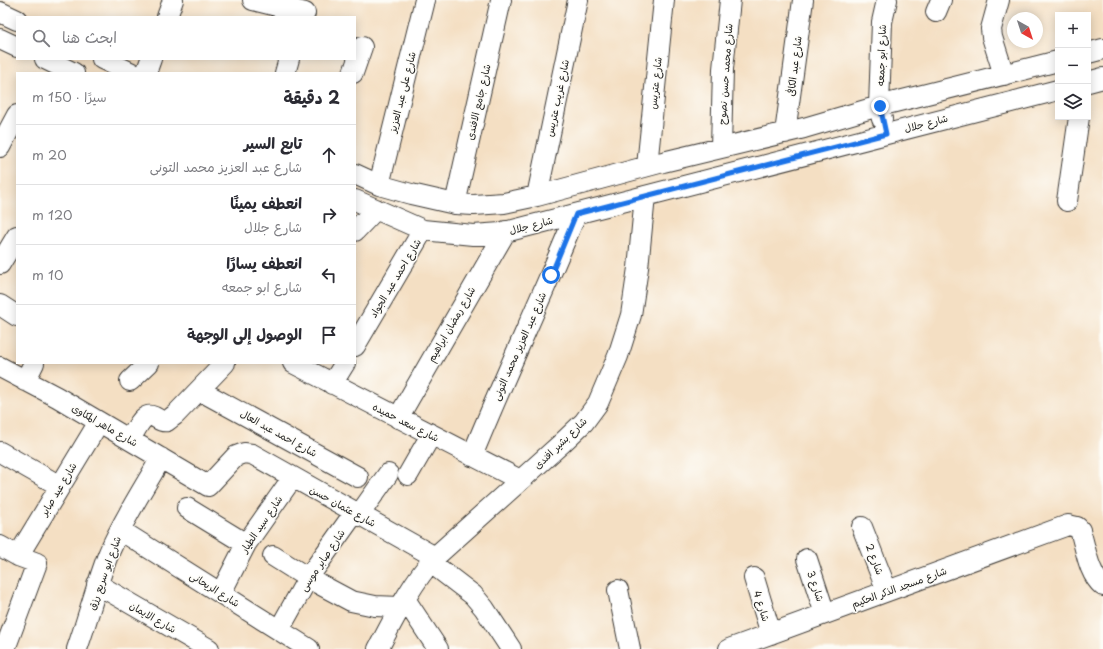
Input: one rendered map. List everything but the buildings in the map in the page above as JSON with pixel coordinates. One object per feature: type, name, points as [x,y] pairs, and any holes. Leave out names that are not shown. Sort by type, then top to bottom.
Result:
[{"type":"street","points":[[0,7],[3,0]]},
{"type":"street","points":[[167,16],[173,0]]},
{"type":"street","points":[[253,0],[306,10]]},
{"type":"street","name":"شارع على عبد العزيز","points":[[379,185],[424,0]]},
{"type":"street","name":"شارع جامع الافندى","points":[[455,204],[501,0]]},
{"type":"street","name":"شارع غريب عتريس","points":[[537,196],[578,0]]},
{"type":"street","name":"شارع عتريس","points":[[647,166],[664,0]]},
{"type":"street","name":"شارع محمد حسن نصوح","points":[[721,148],[723,69],[730,0]]},
{"type":"street","name":"شارع عبد الكافى","points":[[785,133],[802,0]]},
{"type":"street","name":"شارع ابو جمعه","points":[[886,134],[880,106],[882,22],[887,0]]},
{"type":"street","points":[[999,0],[991,29],[992,37],[1004,75]]},
{"type":"street","points":[[0,12],[16,20]]},
{"type":"street","points":[[0,39],[16,47]]},
{"type":"street","points":[[353,72],[362,47]]},
{"type":"street","points":[[1091,52],[1103,49]]},
{"type":"street","points":[[104,60],[130,72]]},
{"type":"street","points":[[146,72],[151,60]]},
{"type":"street","points":[[284,72],[289,60]]},
{"type":"street","points":[[356,174],[379,185],[455,204],[474,205],[504,203],[537,196],[647,166],[785,133],[880,106],[1055,62]]},
{"type":"street","points":[[43,64],[71,72]]},
{"type":"street","points":[[1091,81],[1103,78]]},
{"type":"street","name":"شارع جلال","points":[[356,200],[423,230],[473,235],[506,231],[1055,91]]},
{"type":"street","points":[[0,147],[16,117]]},
{"type":"street","points":[[1067,201],[1079,120]]},
{"type":"street","name":"شارع بشير افندى","points":[[378,649],[422,571],[432,559],[584,422],[598,403],[618,356],[631,315],[638,268],[645,196]]},
{"type":"street","points":[[356,230],[376,209]]},
{"type":"street","name":"شارع عبد العزيز محمد التونى","points":[[472,456],[576,214]]},
{"type":"street","name":"شارع احمد عبد الجواد","points":[[356,344],[423,230]]},
{"type":"street","name":"شارع رمضان ابراهيم","points":[[398,418],[506,231]]},
{"type":"street","points":[[0,264],[16,238]]},
{"type":"street","points":[[0,306],[16,315]]},
{"type":"street","points":[[25,381],[34,364]]},
{"type":"street","points":[[130,381],[147,364]]},
{"type":"street","points":[[130,440],[143,419],[149,415],[154,416],[161,421],[166,421],[175,415],[224,364]]},
{"type":"street","name":"شارع سعد حميده","points":[[295,364],[520,480]]},
{"type":"street","points":[[332,384],[344,364]]},
{"type":"street","name":"شارع ماهر المكاوى","points":[[0,367],[99,422],[208,486]]},
{"type":"street","name":"شارع احمد عبد العال","points":[[199,390],[358,477]]},
{"type":"street","name":"شارع عيد صابر","points":[[18,556],[99,422]]},
{"type":"street","points":[[408,474],[431,435]]},
{"type":"street","points":[[0,452],[60,486]]},
{"type":"street","name":"شارع عثمان حسن","points":[[208,486],[236,456],[244,453],[252,454],[357,513],[432,559],[473,595],[484,608],[511,649]]},
{"type":"street","name":"شارع ابو سريع رزق","points":[[84,646],[97,584],[108,555],[120,530],[160,458]]},
{"type":"street","name":"شارع صابر موسى","points":[[279,630],[308,578],[388,474]]},
{"type":"street","name":"شارع سيد الطيار","points":[[221,593],[246,544],[293,477]]},
{"type":"street","points":[[187,508],[246,544]]},
{"type":"street","name":"شارع مسجد الذكر الحكيم","points":[[729,649],[1068,525],[1077,527],[1080,530],[1093,574],[1097,581],[1103,586]]},
{"type":"street","name":"شارع 2","points":[[862,527],[887,591]]},
{"type":"street","name":"شارع الريحانى","points":[[120,530],[309,649]]},
{"type":"street","points":[[0,546],[18,556],[37,563],[5,649]]},
{"type":"street","points":[[273,556],[308,578],[351,601],[376,606],[403,603],[438,649]]},
{"type":"street","name":"شارع 3","points":[[807,559],[825,614]]},
{"type":"street","name":"شارع 4","points":[[754,578],[771,634]]},
{"type":"street","name":"شارع الايمان","points":[[97,584],[208,649]]},
{"type":"street","points":[[618,590],[630,649]]},
{"type":"route","points":[[551,275],[576,214],[886,134],[880,106]]}]
